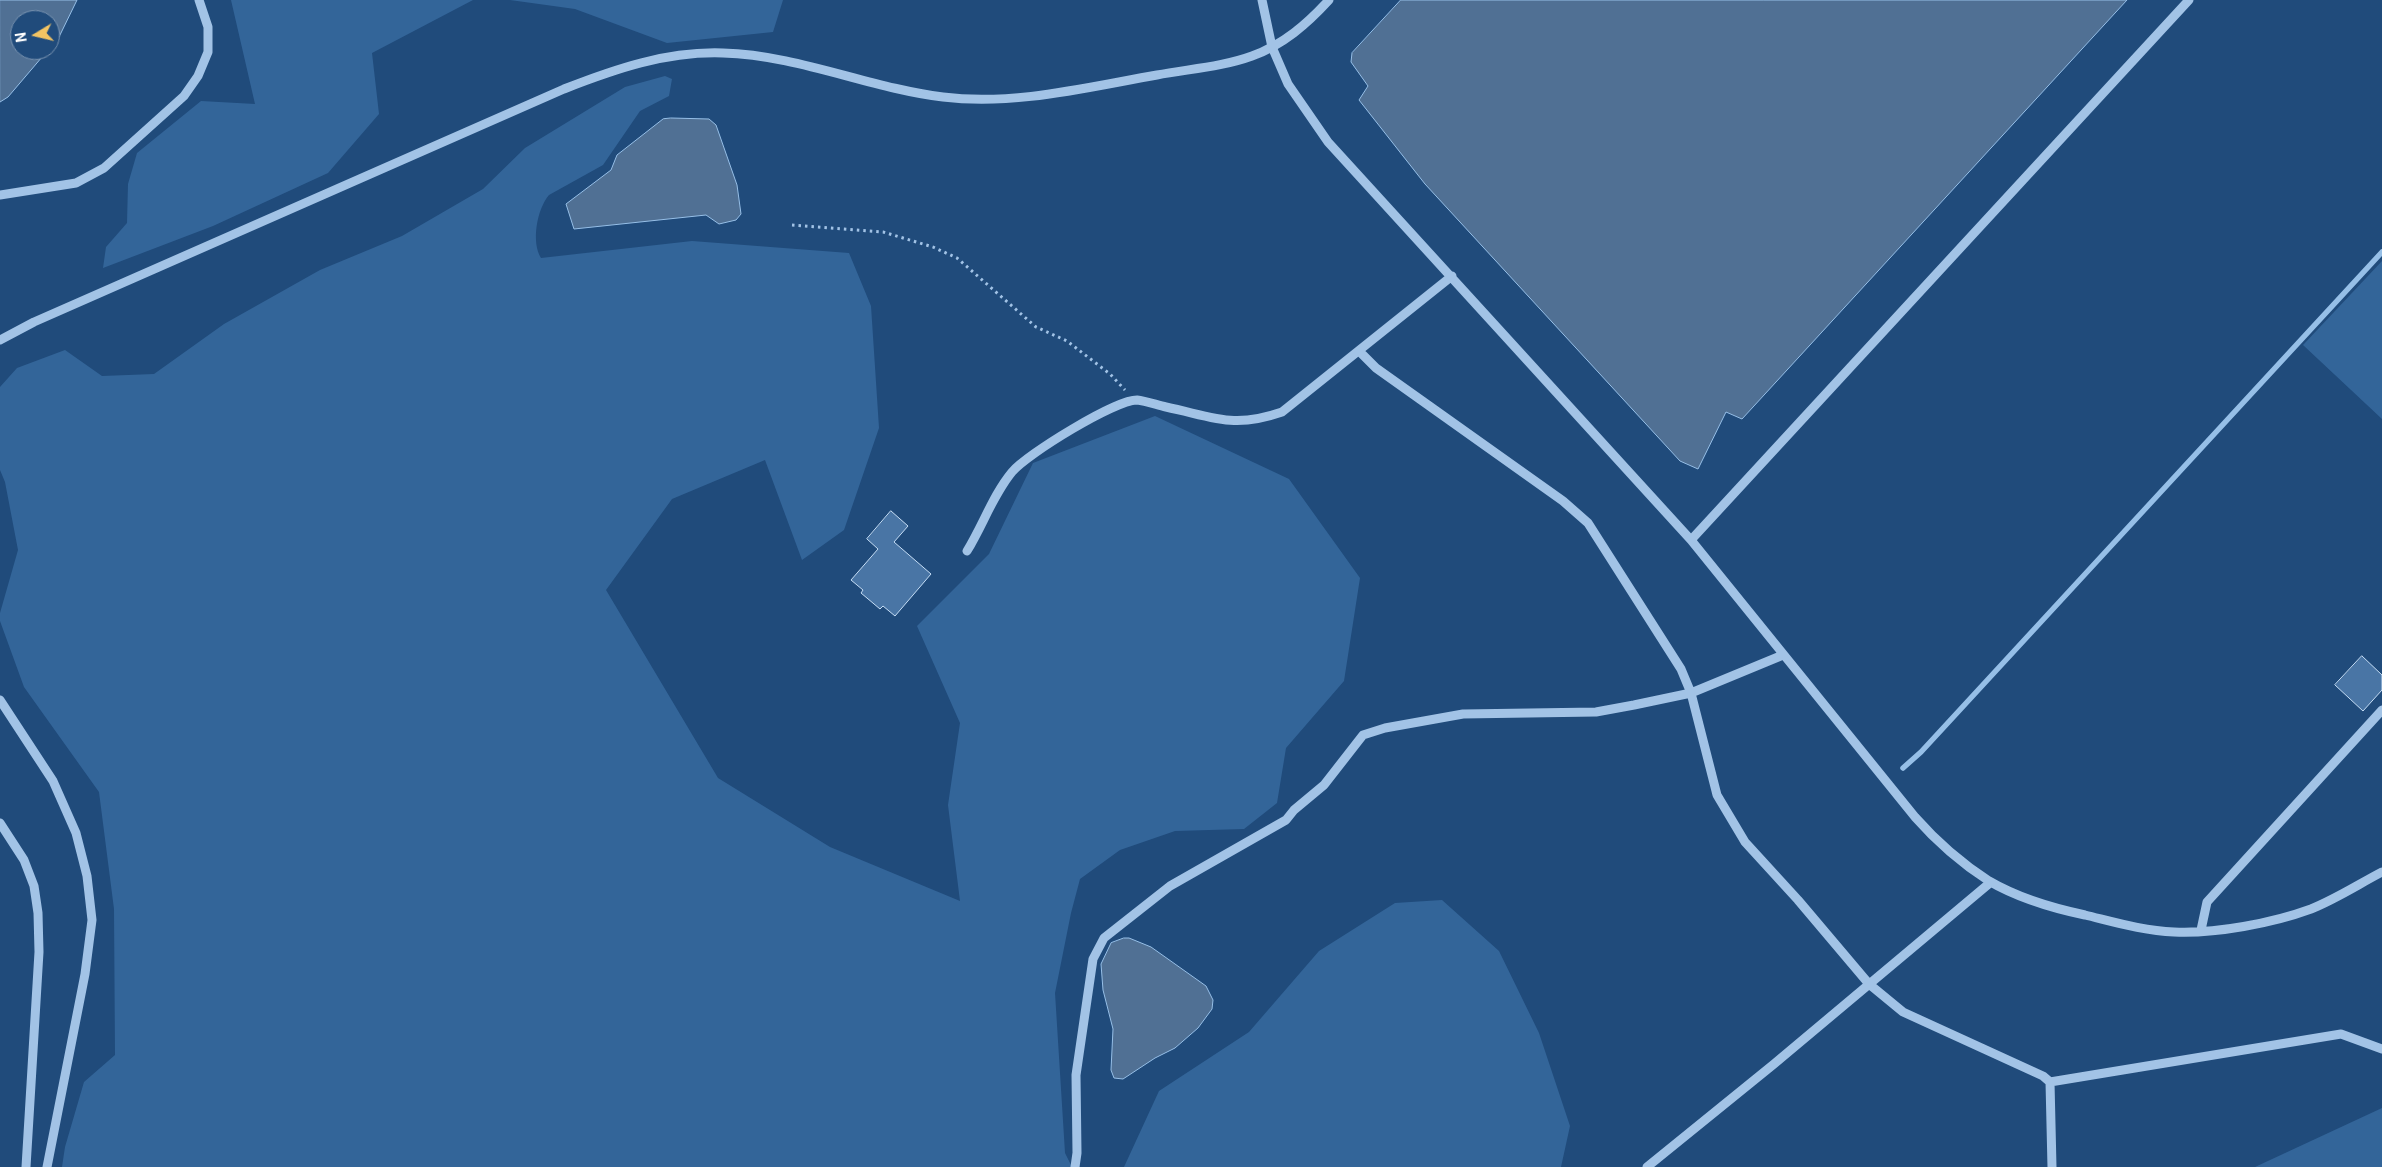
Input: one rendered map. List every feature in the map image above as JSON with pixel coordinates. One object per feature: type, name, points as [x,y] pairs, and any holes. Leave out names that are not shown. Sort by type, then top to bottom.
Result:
[{"type":"street","points":[[0,195],[76,183],[104,168],[184,96],[198,76],[208,52],[208,27],[198,0]]},
{"type":"street","points":[[1262,0],[1272,47],[1288,84],[1328,142],[1692,540],[1915,818],[1937,842],[1968,867],[1991,882],[2032,900],[2144,929],[2175,932],[2244,926],[2312,908],[2382,872]]},
{"type":"street","points":[[0,340],[34,322],[564,89],[639,63],[690,55],[722,53],[750,56],[916,93],[945,97],[1000,98],[1060,92],[1225,63],[1252,56],[1272,47],[1298,30],[1329,0]]},
{"type":"street","points":[[1692,540],[2189,0]]},
{"type":"street","points":[[967,551],[999,490],[1013,471],[1026,459],[1107,409],[1136,400],[1226,421],[1259,420],[1282,412],[1452,276]]},
{"type":"street","points":[[1360,351],[1376,368],[1563,501],[1588,523],[1681,670],[1691,693],[1717,795],[1745,842],[1798,900],[1869,984],[1903,1012],[2043,1076],[2050,1082],[2052,1167]]},
{"type":"street","points":[[1075,1167],[1077,1153],[1076,1075],[1093,959],[1104,938],[1170,886],[1286,820],[1294,810],[1324,785],[1363,735],[1385,728],[1463,714],[1596,712],[1691,693],[1783,655]]},
{"type":"street","points":[[0,700],[52,782],[76,833],[87,876],[92,920],[85,974],[47,1167]]},
{"type":"street","points":[[2202,930],[2207,902],[2382,710]]},
{"type":"street","points":[[0,822],[24,860],[34,886],[38,913],[39,952],[26,1167]]},
{"type":"street","points":[[1647,1167],[1991,882]]},
{"type":"street","points":[[2050,1082],[2341,1034],[2382,1049]]},
{"type":"path","points":[[792,225],[883,232],[933,247],[957,258],[1036,327],[1067,341],[1095,361],[1136,400]]},
{"type":"shaded area","points":[[0,0],[77,0],[60,35],[60,10],[10,10],[10,60],[39,60],[8,97],[0,102]]},
{"type":"shaded area","points":[[231,0],[473,0],[372,53],[379,114],[328,173],[213,226],[103,268],[106,247],[127,223],[128,184],[137,153],[201,101],[255,104]]},
{"type":"shaded area","points":[[510,0],[783,0],[773,32],[667,43],[575,9]]},
{"type":"shaded area","points":[[1401,0],[2127,0],[1742,419],[1726,412],[1698,469],[1680,461],[1425,184],[1359,100],[1368,86],[1351,62],[1352,53]]},
{"type":"shaded area","points":[[665,76],[672,79],[669,96],[640,111],[603,165],[549,195],[541,208],[537,226],[536,243],[541,258],[692,241],[849,253],[871,306],[879,428],[844,530],[802,560],[765,460],[672,499],[606,590],[718,778],[830,847],[960,901],[948,805],[960,723],[917,626],[989,554],[1033,463],[1155,416],[1289,479],[1360,578],[1344,681],[1286,748],[1277,803],[1244,829],[1175,831],[1120,850],[1080,879],[1071,913],[1055,993],[1065,1153],[1072,1167],[62,1167],[65,1147],[84,1082],[115,1055],[114,909],[99,792],[24,687],[0,621],[0,613],[18,550],[5,482],[0,470],[0,387],[17,368],[65,350],[102,376],[154,374],[224,324],[320,270],[402,236],[483,189],[525,148],[625,87]]},
{"type":"shaded area","points":[[663,119],[709,119],[716,125],[737,185],[741,214],[736,220],[719,224],[706,215],[574,229],[566,204],[611,170],[617,155]]},
{"type":"shaded area","points":[[2382,261],[2382,419],[2303,345]]},
{"type":"shaded area","points":[[1442,900],[1499,951],[1539,1033],[1570,1126],[1561,1167],[1124,1167],[1159,1091],[1249,1032],[1319,951],[1395,903]]},
{"type":"shaded area","points":[[1129,938],[1151,947],[1206,986],[1213,1000],[1212,1009],[1198,1028],[1175,1048],[1155,1058],[1123,1079],[1114,1078],[1111,1070],[1113,1029],[1103,990],[1101,964],[1111,943]]},
{"type":"shaded area","points":[[2382,1108],[2382,1167],[2255,1167]]},
{"type":"building","points":[[891,511],[908,526],[894,542],[931,574],[895,616],[883,606],[880,609],[861,593],[863,590],[851,580],[878,549],[867,539]]},
{"type":"building","points":[[2362,656],[2382,675],[2382,690],[2363,711],[2335,685]]},
{"type":"waterway","points":[[1903,768],[1921,752],[2382,252]]}]
